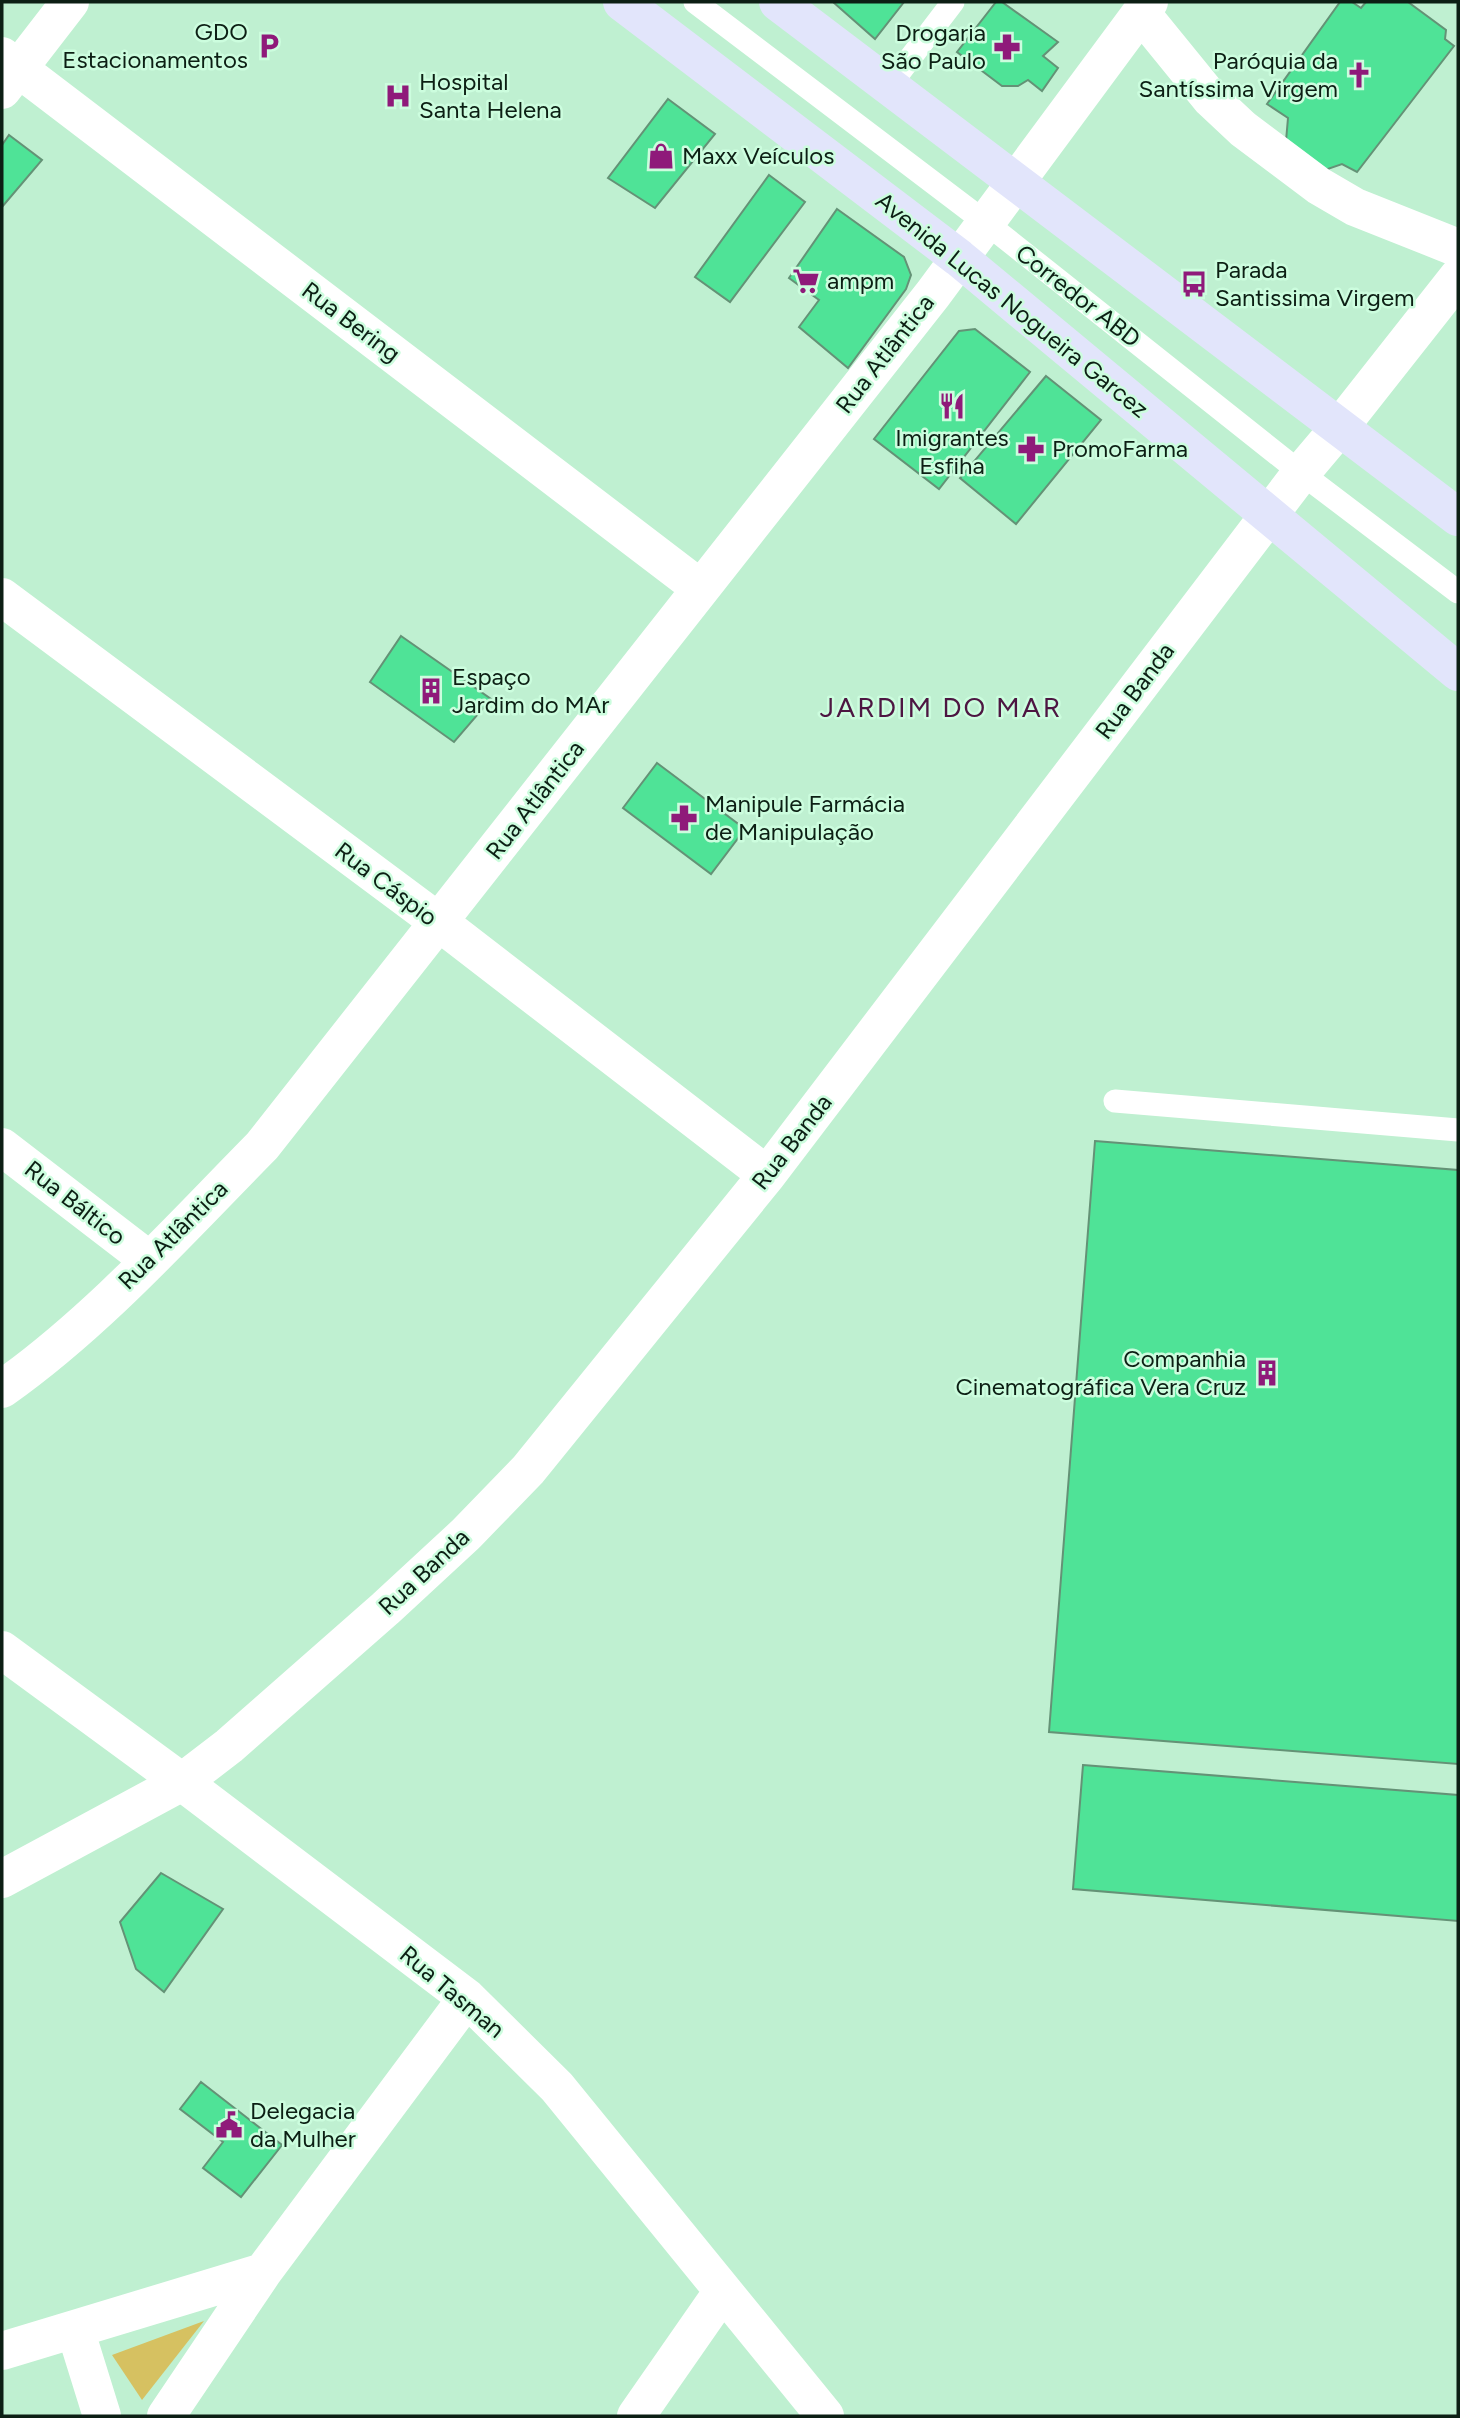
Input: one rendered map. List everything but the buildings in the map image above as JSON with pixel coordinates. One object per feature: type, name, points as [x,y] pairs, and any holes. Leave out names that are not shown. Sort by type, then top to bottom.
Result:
[{"type":"main road","name":"Avenida Lucas Nogueira Garcez","points":[[622,2],[959,258],[1458,672]]},
{"type":"main road","points":[[778,2],[1458,517]]},
{"type":"street","points":[[7,72],[70,2]]},
{"type":"street","points":[[1145,7],[1210,99],[1243,129],[1319,186],[1356,207],[1458,247]]},
{"type":"street","name":"Rua Atlântica","points":[[2,1388],[66,1338],[149,1260],[262,1146],[440,923],[959,258],[1145,7]]},
{"type":"street","name":"Rua Bering","points":[[7,72],[700,588]]},
{"type":"street","name":"Rua Banda","points":[[2,1879],[182,1782],[283,1700],[475,1525],[539,1457],[767,1175],[1301,473],[1458,277]]},
{"type":"street","name":"Rua Cáspio","points":[[2,597],[440,923],[767,1175]]},
{"type":"street","name":"Rua Báltico","points":[[2,1147],[149,1260]]},
{"type":"street","name":"Rua Tasman","points":[[2,1650],[182,1782],[467,1998],[556,2087],[825,2416]]},
{"type":"street","points":[[166,2416],[263,2272],[467,1998]]},
{"type":"street","points":[[2,2351],[263,2272]]},
{"type":"street","points":[[636,2416],[723,2291]]},
{"type":"street","points":[[75,2329],[102,2416]]},
{"type":"lane","name":"Corredor ABD","points":[[695,2],[985,222],[1301,473],[1458,592]]},
{"type":"lane","points":[[889,86],[953,2]]},
{"type":"lane","points":[[1115,1101],[1458,1130]]},
{"type":"shaded area","points":[[204,2321],[142,2400],[112,2355]]},
{"type":"place","name":"GDO Estacionamentos","points":[[269,46]]},
{"type":"place","name":"Drogaria São Paulo","points":[[1007,47]]},
{"type":"place","name":"Paróquia da Santíssima Virgem","points":[[1359,75]]},
{"type":"place","name":"Hospital Santa Helena","points":[[398,96]]},
{"type":"place","name":"Maxx Veículos","points":[[661,156]]},
{"type":"place","name":"ampm","points":[[806,281]]},
{"type":"place","name":"Parada Santissima Virgem","points":[[1194,284]]},
{"type":"place","name":"Imigrantes Esfiha","points":[[952,406]]},
{"type":"place","name":"PromoFarma","points":[[1031,449]]},
{"type":"place","name":"Espaço Jardim do MAr","points":[[431,691]]},
{"type":"place","name":"Manipule Farmácia de Manipulação","points":[[684,818]]},
{"type":"place","name":"Companhia Cinematográfica Vera Cruz","points":[[1267,1373]]},
{"type":"place","name":"Delegacia da Mulher","points":[[229,2125]]},
{"type":"district","name":"JARDIM DO MAR","points":[[941,707]]}]
